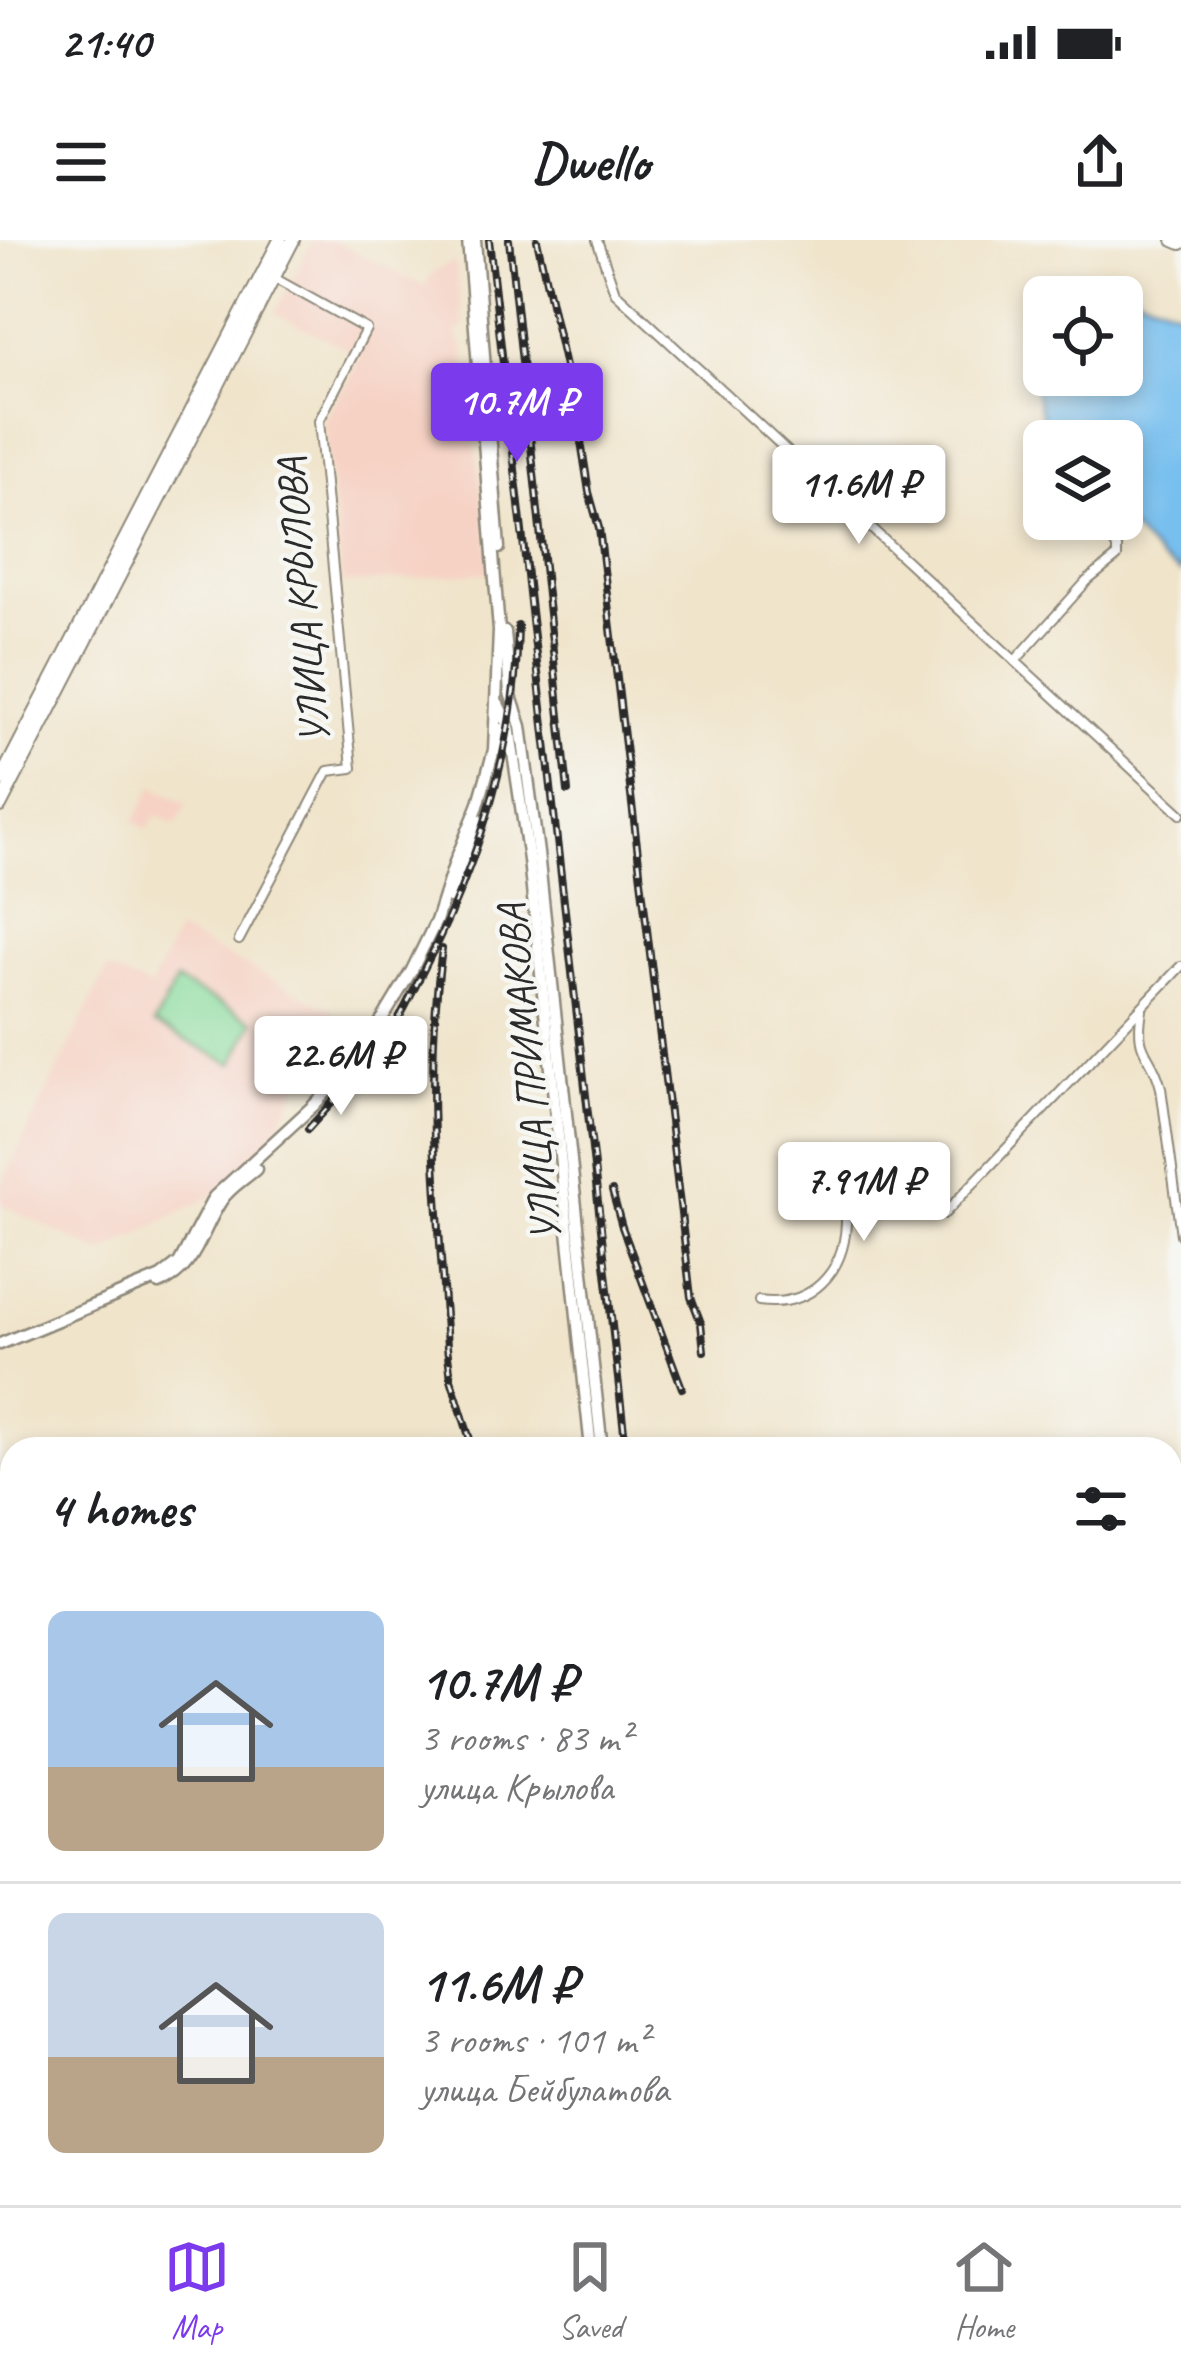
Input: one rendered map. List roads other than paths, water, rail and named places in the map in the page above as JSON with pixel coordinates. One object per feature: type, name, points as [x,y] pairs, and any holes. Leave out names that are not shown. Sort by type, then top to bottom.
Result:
[{"type":"main road","points":[[0,806],[234,344],[280,240]]},
{"type":"main road","points":[[0,781],[293,240]]},
{"type":"main road","points":[[0,1345],[172,1279],[188,1264],[224,1195],[300,1128],[349,1075],[398,1006],[440,922],[483,809],[512,700],[472,240]]},
{"type":"main road","points":[[0,1345],[161,1277],[179,1263],[214,1197],[346,1072],[391,1008],[436,921],[494,750],[497,700],[499,631],[472,240]]},
{"type":"main road","points":[[497,700],[512,700]]},
{"type":"main road","points":[[497,700],[507,727]]},
{"type":"main road","name":"УЛИЦА ПРИМАКОВА","points":[[512,700],[521,726],[538,854],[601,1437]]},
{"type":"main road","name":"УЛИЦА ПРИМАКОВА","points":[[507,727],[530,860],[590,1437]]},
{"type":"street","points":[[597,240],[615,292],[1181,814]]},
{"type":"street","name":"УЛИЦА КРЫЛОВА","points":[[239,940],[328,771],[352,768],[320,421],[366,329],[274,278]]},
{"type":"street","points":[[1015,661],[1087,581],[1117,557],[1118,547],[1112,540]]},
{"type":"street","points":[[759,1301],[793,1301],[835,1271],[846,1229],[848,1171],[856,1161],[867,1155],[932,1213],[948,1211],[1181,966]]},
{"type":"street","points":[[1143,1008],[1140,1040],[1157,1073],[1181,1235]]},
{"type":"water","points":[[1143,297],[1181,311],[1181,573],[1142,540],[1143,420],[1043,420],[1036,396],[1143,396]]},
{"type":"railway","points":[[489,240],[625,1437]]},
{"type":"railway","points":[[509,240],[568,791]]},
{"type":"railway","points":[[537,240],[599,528],[691,1297],[701,1323],[704,1351]]},
{"type":"railway","points":[[308,1129],[391,1032],[460,892],[501,762],[516,672],[518,626]]},
{"type":"railway","points":[[442,949],[434,1048],[437,1197],[451,1379],[469,1437]]},
{"type":"railway","points":[[612,1191],[682,1388]]}]
